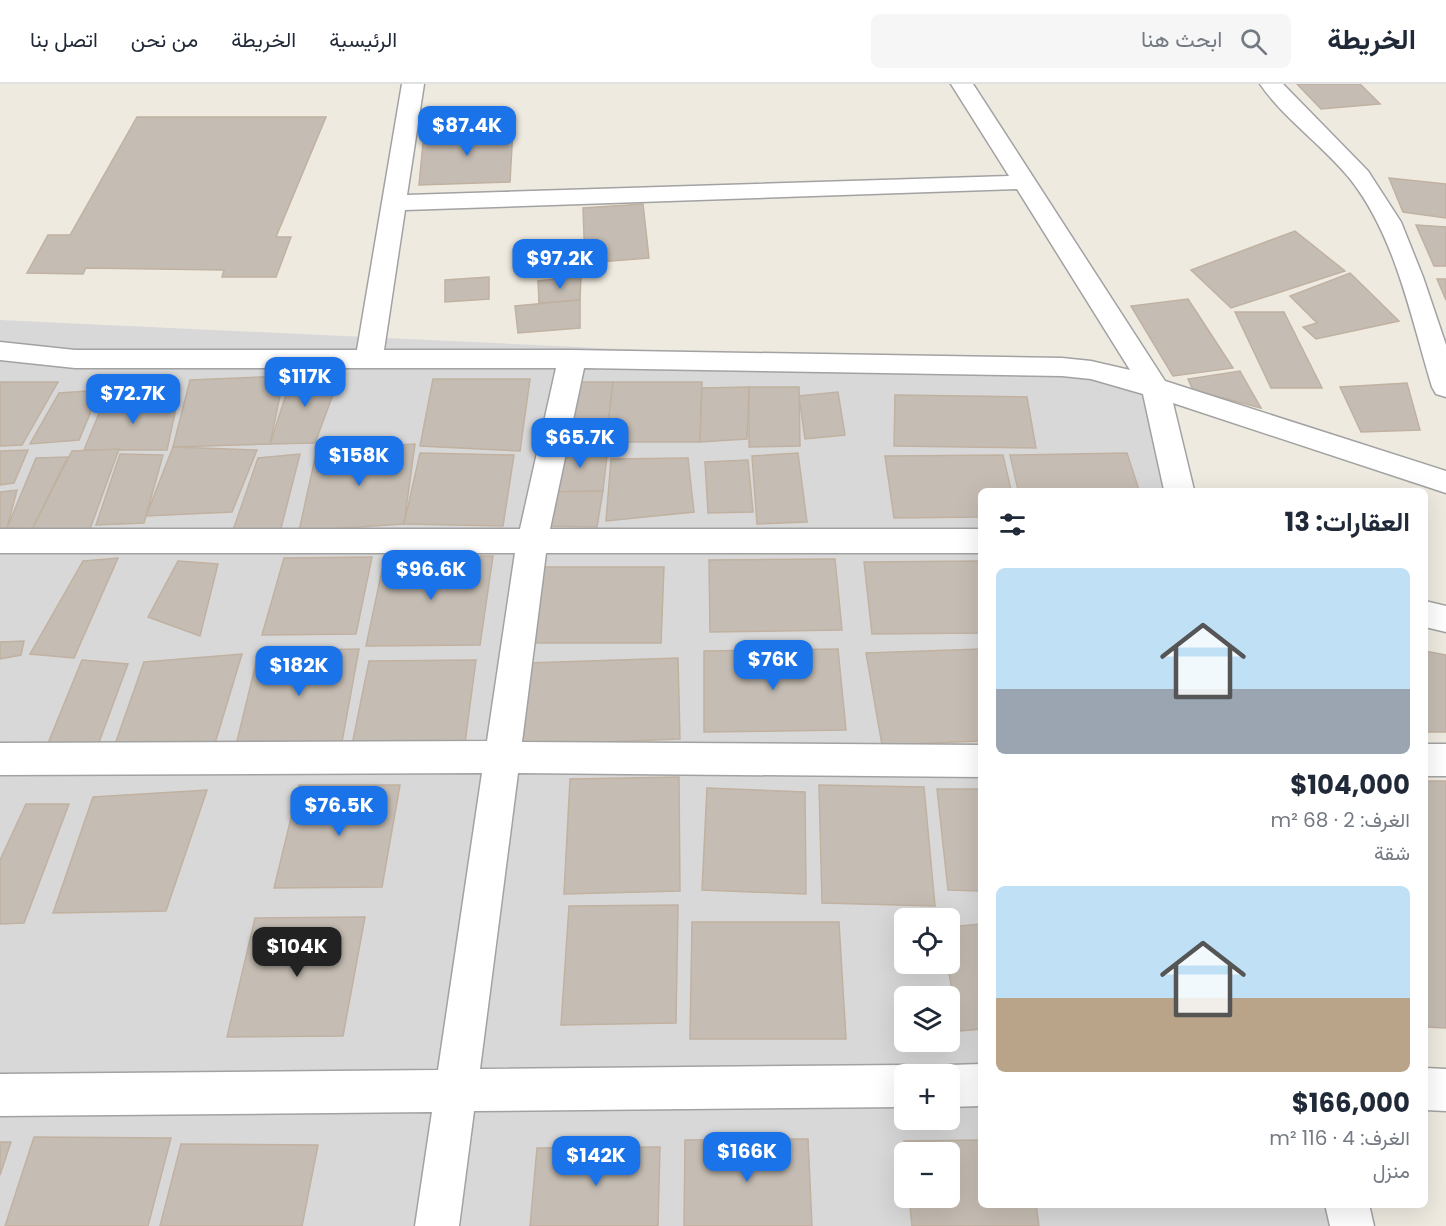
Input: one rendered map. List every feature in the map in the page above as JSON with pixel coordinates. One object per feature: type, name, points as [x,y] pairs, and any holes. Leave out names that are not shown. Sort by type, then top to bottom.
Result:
[{"type":"street","points":[[369,358],[413,84]]},
{"type":"street","points":[[962,84],[1156,389],[1179,488]]},
{"type":"street","points":[[1271,84],[1360,177],[1380,209],[1398,244],[1446,387]]},
{"type":"street","points":[[393,203],[1024,182]]},
{"type":"street","points":[[0,351],[75,359],[572,359],[1062,367],[1091,370],[1156,389],[1446,482]]},
{"type":"street","points":[[437,1226],[532,542],[572,359]]},
{"type":"street","points":[[0,541],[978,542]]},
{"type":"street","points":[[1428,615],[1446,619]]},
{"type":"street","points":[[0,759],[501,758],[978,761]]},
{"type":"street","points":[[1428,760],[1446,760]]},
{"type":"street","points":[[960,1086],[978,1085]]},
{"type":"street","points":[[0,1095],[894,1086]]},
{"type":"street","points":[[1428,1089],[1446,1090]]},
{"type":"street","points":[[1348,1208],[1352,1226]]},
{"type":"shaded area","points":[[0,320],[1091,371],[1155,389],[1178,488],[978,488],[978,1208],[1342,1208],[1346,1226],[0,1226]]},
{"type":"building","points":[[1297,84],[1360,84],[1380,104],[1321,109]]},
{"type":"building","points":[[137,117],[326,117],[276,237],[291,237],[276,277],[222,277],[224,270],[86,268],[83,274],[27,273],[48,235],[70,235]]},
{"type":"building","points":[[513,128],[510,182],[419,185],[424,133]]},
{"type":"building","points":[[1389,178],[1446,184],[1446,218],[1403,212]]},
{"type":"building","points":[[643,204],[649,258],[585,263],[583,208]]},
{"type":"building","points":[[1416,225],[1446,227],[1446,266],[1434,266]]},
{"type":"building","points":[[1295,231],[1345,271],[1231,308],[1191,270]]},
{"type":"building","points":[[1350,273],[1399,321],[1316,339],[1303,327],[1317,323],[1290,296]]},
{"type":"building","points":[[581,276],[580,300],[539,303],[538,281]]},
{"type":"building","points":[[489,277],[489,299],[445,302],[445,280]]},
{"type":"building","points":[[1437,279],[1446,279],[1446,300]]},
{"type":"building","points":[[1188,299],[1233,368],[1173,376],[1131,306]]},
{"type":"building","points":[[580,300],[580,328],[518,333],[515,306]]},
{"type":"building","points":[[1235,312],[1284,312],[1322,388],[1271,388]]},
{"type":"building","points":[[1240,371],[1261,408],[1193,390],[1188,379]]},
{"type":"building","points":[[293,373],[341,373],[315,443],[270,444]]},
{"type":"building","points":[[284,376],[270,444],[173,447],[190,380]]},
{"type":"building","points":[[433,379],[530,379],[520,451],[420,446]]},
{"type":"building","points":[[0,382],[58,382],[22,445],[0,446]]},
{"type":"building","points":[[571,382],[613,382],[606,442],[560,446]]},
{"type":"building","points":[[613,382],[702,382],[700,442],[606,442]]},
{"type":"building","points":[[1407,383],[1420,430],[1361,432],[1340,387]]},
{"type":"building","points":[[749,387],[747,439],[700,442],[702,388]]},
{"type":"building","points":[[749,387],[799,387],[800,446],[749,447]]},
{"type":"building","points":[[100,390],[79,440],[30,444],[59,393]]},
{"type":"building","points":[[838,392],[845,435],[805,439],[799,396]]},
{"type":"building","points":[[895,395],[1027,397],[1036,448],[894,446]]},
{"type":"building","points":[[105,399],[178,399],[167,450],[84,450]]},
{"type":"building","points":[[415,444],[404,524],[299,531],[317,449]]},
{"type":"building","points":[[560,446],[608,446],[603,491],[550,492]]},
{"type":"building","points":[[173,447],[257,450],[232,512],[146,516]]},
{"type":"building","points":[[119,449],[90,529],[32,529],[72,451]]},
{"type":"building","points":[[28,450],[14,483],[0,485],[0,451]]},
{"type":"building","points":[[420,453],[514,455],[503,526],[404,524]]},
{"type":"building","points":[[798,453],[807,522],[757,524],[752,456]]},
{"type":"building","points":[[1127,453],[1138,488],[1018,488],[1010,455]]},
{"type":"building","points":[[120,454],[163,455],[144,523],[96,525]]},
{"type":"building","points":[[300,454],[279,536],[231,536],[258,458]]},
{"type":"building","points":[[1003,455],[1011,488],[978,488],[978,517],[894,518],[885,456]]},
{"type":"building","points":[[68,457],[32,529],[7,528],[36,458]]},
{"type":"building","points":[[688,458],[694,512],[606,521],[611,459]]},
{"type":"building","points":[[748,460],[753,512],[708,513],[705,462]]},
{"type":"building","points":[[17,490],[7,528],[0,529],[0,492]]},
{"type":"building","points":[[603,491],[597,527],[543,526],[550,492]]},
{"type":"building","points":[[385,556],[493,556],[480,645],[366,646]]},
{"type":"building","points":[[372,557],[356,634],[262,635],[284,558]]},
{"type":"building","points":[[118,558],[74,658],[30,654],[83,561]]},
{"type":"building","points":[[835,559],[842,630],[710,632],[709,560]]},
{"type":"building","points":[[178,561],[218,564],[200,636],[148,617]]},
{"type":"building","points":[[978,561],[978,633],[872,634],[864,562]]},
{"type":"building","points":[[544,567],[664,567],[661,643],[535,643]]},
{"type":"building","points":[[24,641],[21,655],[0,659],[0,642]]},
{"type":"building","points":[[359,649],[342,742],[236,745],[259,651]]},
{"type":"building","points":[[838,649],[846,730],[704,732],[704,651]]},
{"type":"building","points":[[978,649],[978,741],[882,745],[866,653]]},
{"type":"building","points":[[1428,652],[1446,655],[1446,732],[1428,732]]},
{"type":"building","points":[[242,654],[213,750],[113,750],[144,662]]},
{"type":"building","points":[[678,658],[680,739],[521,745],[527,663]]},
{"type":"building","points":[[82,660],[128,664],[95,753],[44,753]]},
{"type":"building","points":[[476,660],[465,743],[352,745],[369,661]]},
{"type":"building","points":[[679,777],[680,891],[564,894],[570,779]]},
{"type":"building","points":[[1428,781],[1446,781],[1446,1028],[1428,1027]]},
{"type":"building","points":[[299,785],[400,785],[382,887],[274,888]]},
{"type":"building","points":[[819,785],[924,787],[935,906],[822,903]]},
{"type":"building","points":[[707,788],[805,792],[806,894],[702,890]]},
{"type":"building","points":[[937,789],[978,789],[978,891],[948,890]]},
{"type":"building","points":[[207,790],[166,911],[53,913],[93,797]]},
{"type":"building","points":[[26,804],[69,804],[24,923],[0,924],[0,860]]},
{"type":"building","points":[[678,905],[676,1023],[561,1025],[569,906]]},
{"type":"building","points":[[365,917],[343,1036],[227,1037],[255,918]]},
{"type":"building","points":[[692,922],[839,922],[846,1039],[690,1039]]},
{"type":"building","points":[[978,924],[978,1029],[960,1031],[960,986],[951,986],[949,974],[960,974],[960,926]]},
{"type":"building","points":[[34,1137],[171,1138],[148,1226],[5,1226]]},
{"type":"building","points":[[808,1139],[812,1226],[684,1226],[685,1140]]},
{"type":"building","points":[[978,1140],[978,1208],[1037,1208],[1039,1226],[912,1226],[910,1208],[960,1208],[960,1142],[904,1142]]},
{"type":"building","points":[[0,1142],[11,1142],[0,1175]]},
{"type":"building","points":[[181,1144],[318,1145],[302,1226],[160,1226]]},
{"type":"building","points":[[660,1147],[658,1226],[530,1226],[537,1148]]}]
